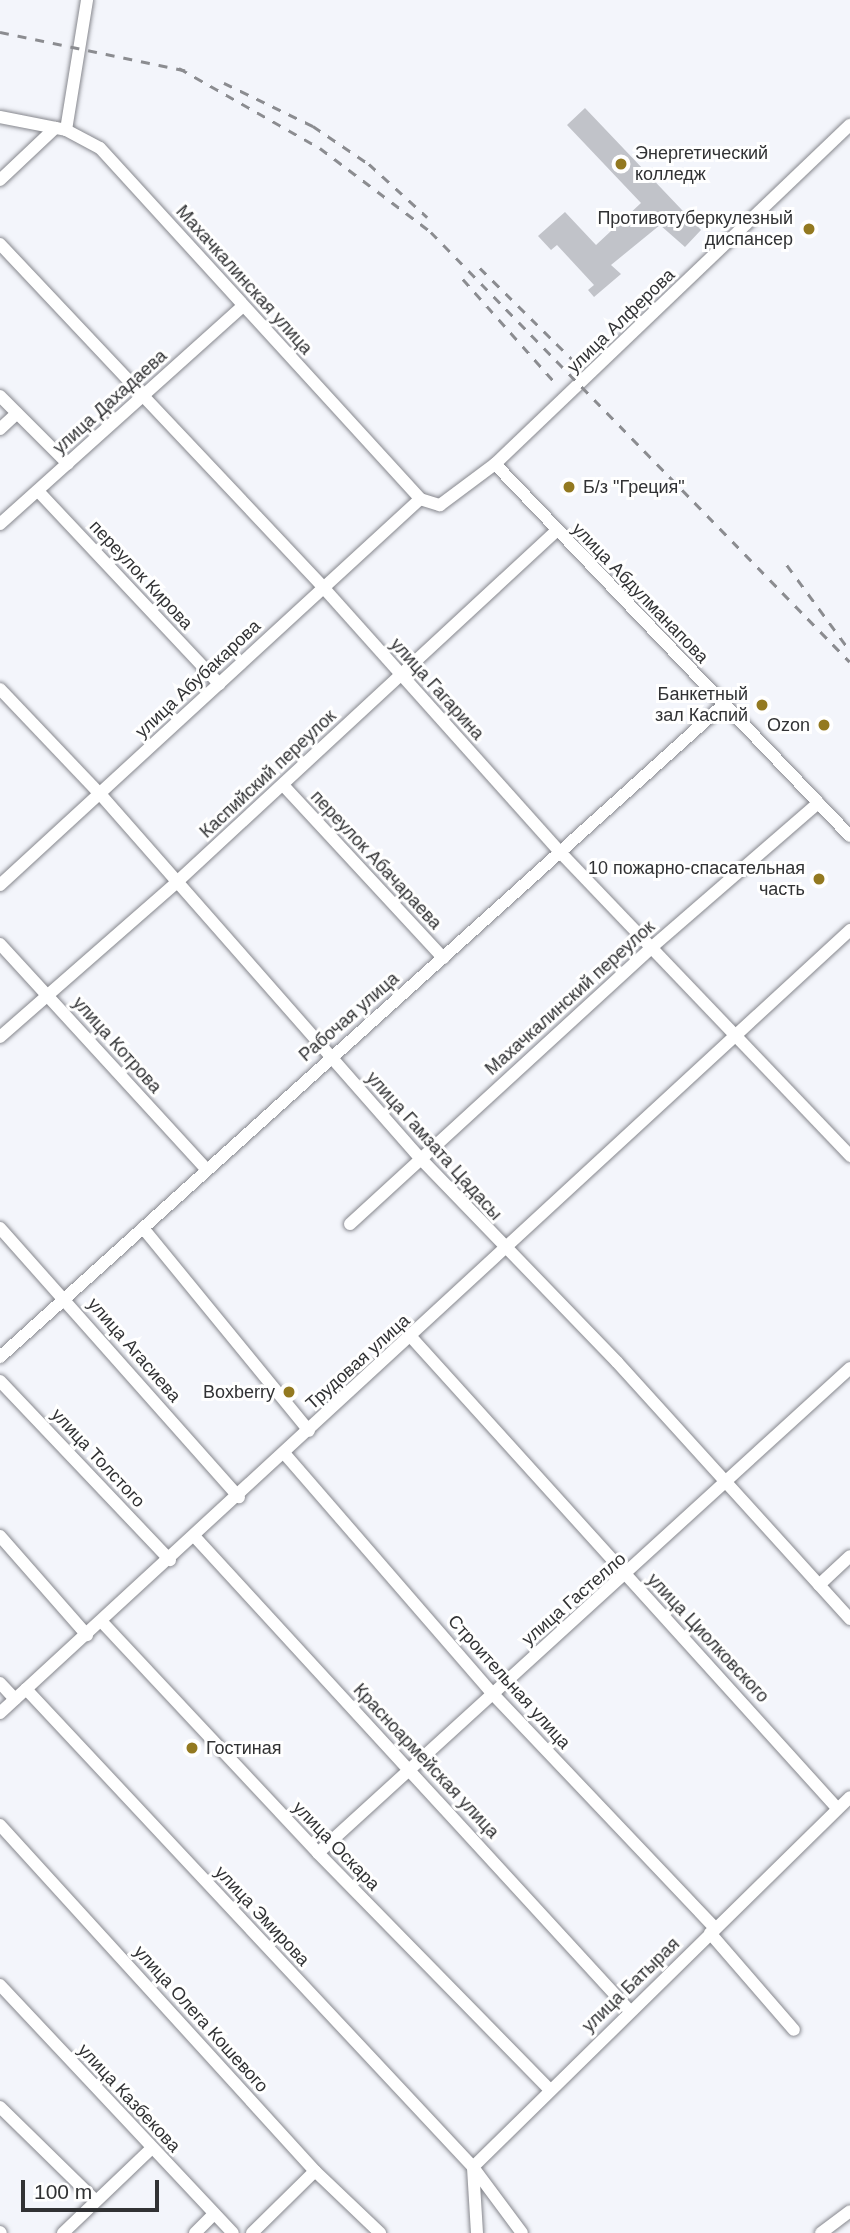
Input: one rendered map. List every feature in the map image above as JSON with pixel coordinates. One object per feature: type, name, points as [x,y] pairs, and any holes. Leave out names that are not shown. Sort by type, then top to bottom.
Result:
[{"type":"street","points":[[0,180],[61,129],[87,0]]},
{"type":"street","name":"Махачкалинская улица","points":[[0,117],[61,129],[100,148],[420,499]]},
{"type":"street","name":"улица Алферова","points":[[420,499],[440,505],[495,464],[850,125]]},
{"type":"street","name":"улица Гагарина","points":[[0,244],[140,398],[322,586],[559,851],[850,1156]]},
{"type":"street","name":"улица Дахадаева","points":[[0,524],[243,306]]},
{"type":"street","points":[[0,396],[68,464]]},
{"type":"street","points":[[0,429],[17,413]]},
{"type":"street","name":"улица Абдулманапова","points":[[495,464],[555,532],[850,836]]},
{"type":"street","name":"переулок Кирова","points":[[38,491],[219,684]]},
{"type":"street","name":"улица Абубакарова","points":[[0,885],[101,795],[322,586],[420,499]]},
{"type":"street","name":"Каспийский переулок","points":[[0,1037],[178,881],[555,532]]},
{"type":"street","name":"улица Гамзата Цадасы","points":[[0,689],[101,795],[420,1158],[505,1251],[728,1483],[850,1619]]},
{"type":"street","name":"Рабочая улица","points":[[0,1357],[330,1056],[443,958],[723,705]]},
{"type":"street","name":"переулок Абачараева","points":[[283,785],[443,958]]},
{"type":"street","name":"Махачкалинский переулок","points":[[350,1224],[652,947],[818,803]]},
{"type":"street","name":"Трудовая улица","points":[[0,1713],[412,1338],[850,930]]},
{"type":"street","name":"улица Котрова","points":[[0,944],[207,1170]]},
{"type":"street","name":"улица Агасиева","points":[[0,1227],[239,1497]]},
{"type":"street","points":[[143,1228],[309,1431]]},
{"type":"street","name":"улица Циолковского","points":[[412,1338],[837,1808]]},
{"type":"street","name":"улица Гастелло","points":[[318,1853],[411,1770],[491,1692],[628,1576],[850,1368]]},
{"type":"street","name":"улица Толстого","points":[[0,1381],[170,1560]]},
{"type":"street","name":"Строительная улица","points":[[284,1453],[491,1692],[712,1930],[794,2030]]},
{"type":"street","points":[[0,1536],[87,1635]]},
{"type":"street","name":"Красноармейская улица","points":[[195,1537],[629,2010]]},
{"type":"street","points":[[819,1585],[850,1556]]},
{"type":"street","name":"улица Оскара","points":[[102,1622],[318,1853],[550,2090]]},
{"type":"street","points":[[0,1683],[15,1699]]},
{"type":"street","name":"улица Эмирова","points":[[26,1689],[473,2167],[522,2233]]},
{"type":"street","name":"улица Батырая","points":[[473,2167],[629,2010],[850,1797]]},
{"type":"street","name":"улица Олега Кошевого","points":[[0,1825],[315,2171],[380,2233]]},
{"type":"street","name":"улица Казбекова","points":[[0,1985],[212,2216],[233,2233]]},
{"type":"street","points":[[0,2107],[96,2201]]},
{"type":"street","points":[[64,2233],[152,2148]]},
{"type":"street","points":[[473,2167],[477,2233]]},
{"type":"street","points":[[252,2233],[315,2171]]},
{"type":"street","points":[[821,2233],[849,2214]]},
{"type":"street","points":[[195,2233],[212,2216]]},
{"type":"building","name":"Энергетический колледж","points":[[585,108],[701,230],[685,247],[660,225],[611,265],[621,274],[594,297],[588,290],[594,285],[557,245],[551,250],[538,236],[565,212],[596,245],[641,203],[567,125]]},
{"type":"railway","points":[[0,32],[188,71]]},
{"type":"railway","points":[[179,68],[320,148],[431,232],[850,662]]},
{"type":"railway","points":[[224,83],[313,126],[369,164],[427,217]]},
{"type":"railway","points":[[480,268],[582,369]]},
{"type":"railway","points":[[463,279],[558,386]]},
{"type":"railway","points":[[787,565],[848,648]]},
{"type":"place","name":"Энергетический колледж","points":[[621,164]]},
{"type":"place","name":"Противотуберкулезный диспансер","points":[[809,229]]},
{"type":"place","name":"Б/з \"Греция\"","points":[[569,487]]},
{"type":"place","name":"Банкетный зал Каспий","points":[[762,705]]},
{"type":"place","name":"Ozon","points":[[824,725]]},
{"type":"place","name":"10 пожарно-спасательная часть","points":[[819,879]]},
{"type":"place","name":"Boxberry","points":[[289,1392]]},
{"type":"place","name":"Гостиная","points":[[192,1748]]}]
